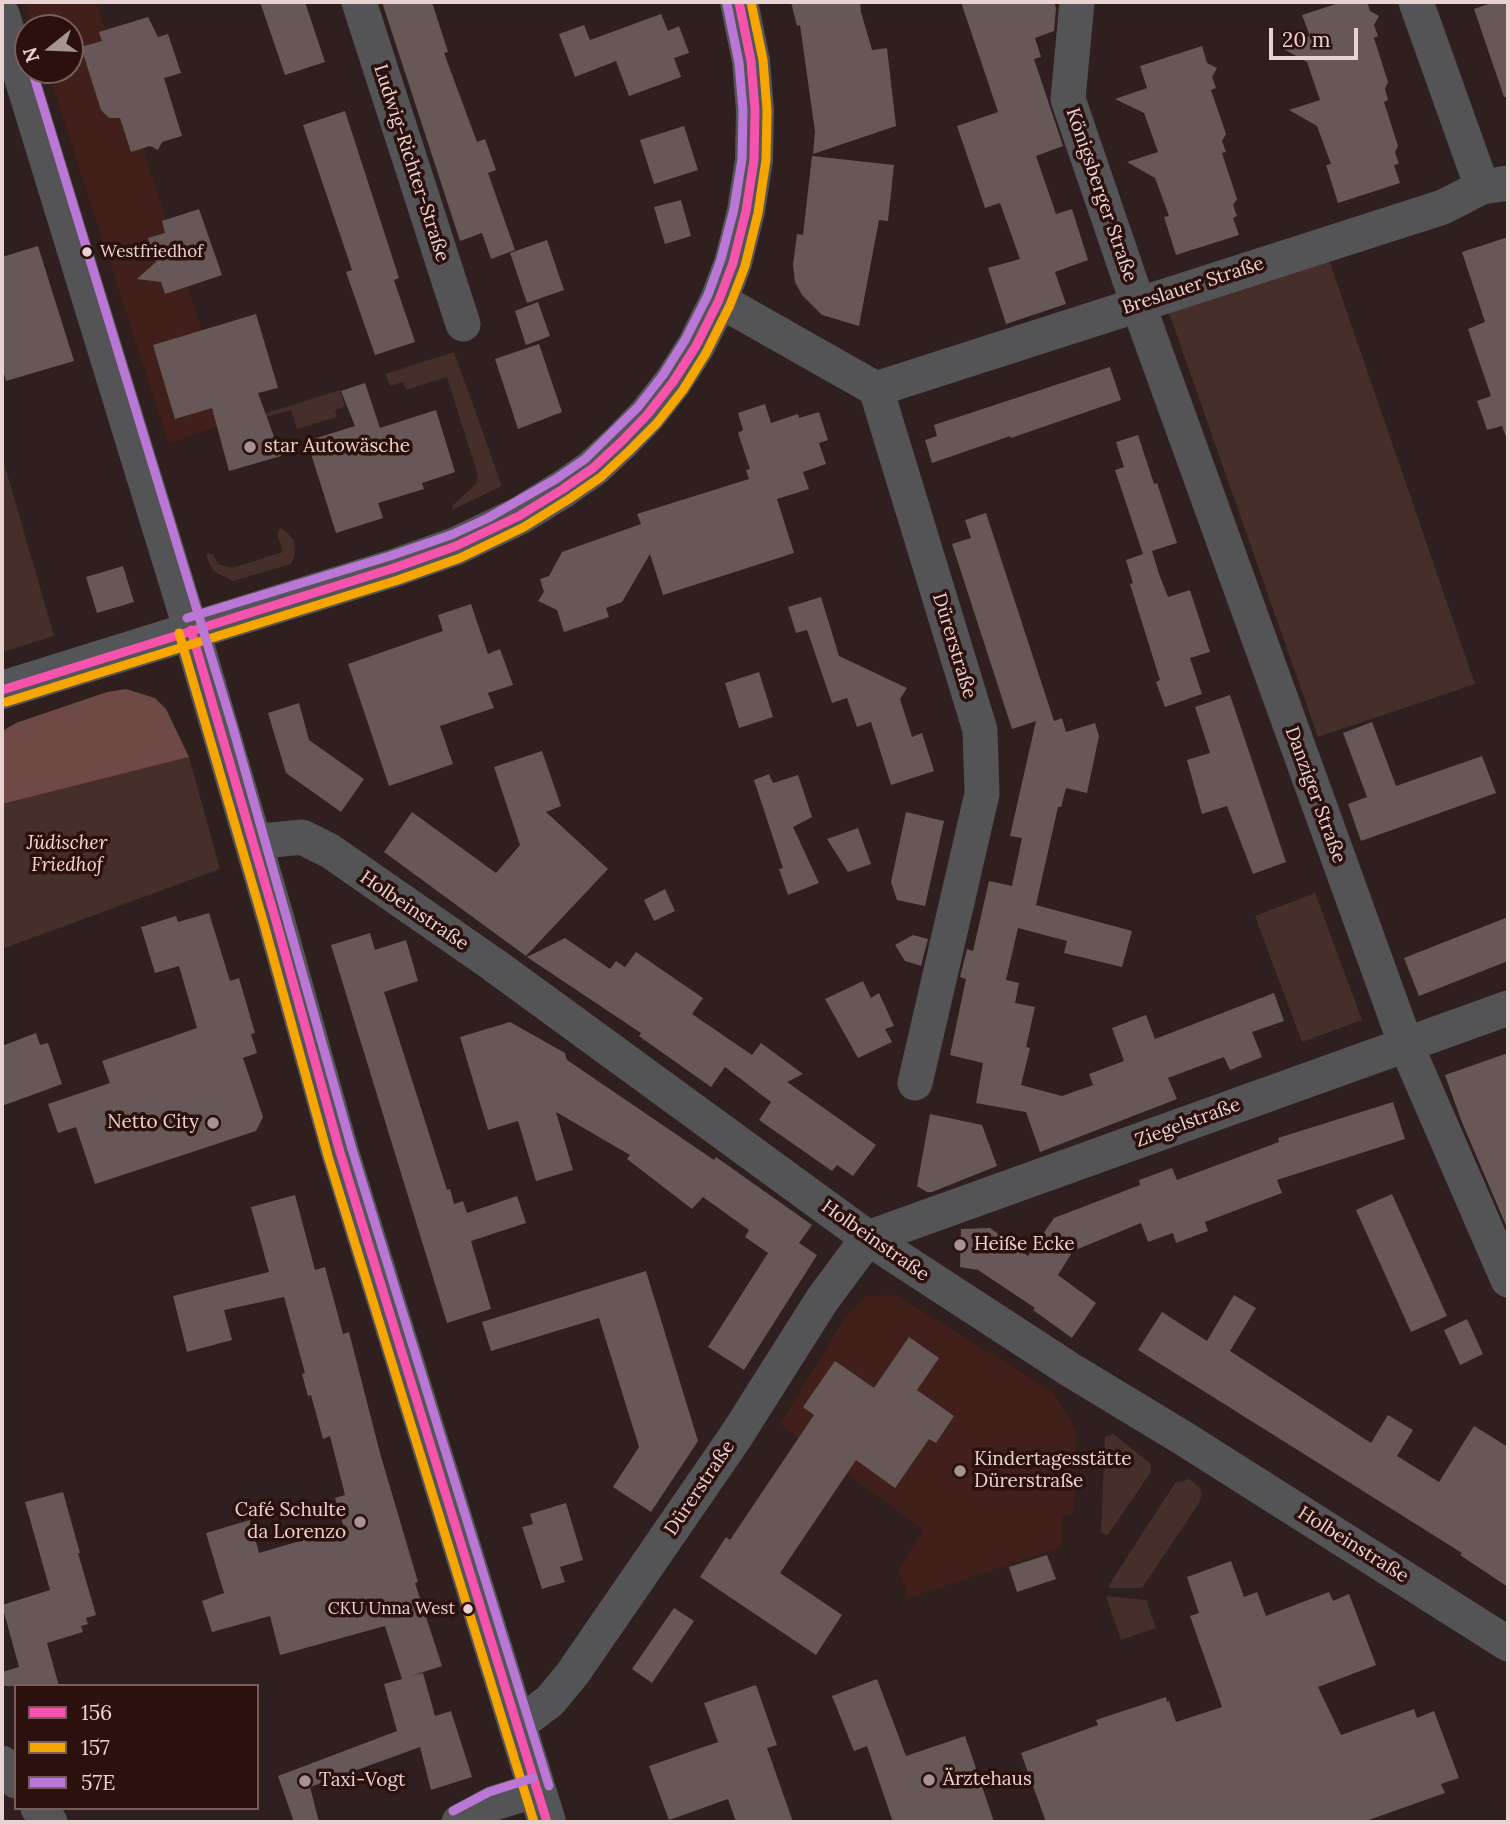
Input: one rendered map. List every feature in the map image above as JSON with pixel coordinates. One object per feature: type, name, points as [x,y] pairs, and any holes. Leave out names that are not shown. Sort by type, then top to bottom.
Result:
[{"type":"main road","points":[[2,690],[394,568],[456,546],[519,516],[564,489],[593,467],[647,415],[673,382],[696,346],[719,300],[733,263],[746,211],[754,160],[755,110],[751,61],[739,2]]},
{"type":"main road","points":[[191,631],[328,1114],[542,1806]]},
{"type":"street","name":"Ludwig-Richter-Straße","points":[[359,2],[463,324]]},
{"type":"street","name":"Königsberger Straße","points":[[1077,2],[1068,99],[1138,304]]},
{"type":"street","points":[[1416,2],[1495,185]]},
{"type":"street","points":[[2,14],[191,631]]},
{"type":"street","name":"Breslauer Straße","points":[[876,389],[1443,206],[1495,185]]},
{"type":"street","points":[[719,300],[876,389]]},
{"type":"street","name":"Danziger Straße","points":[[1138,304],[1406,1045],[1508,1280]]},
{"type":"street","name":"Dürerstraße","points":[[876,389],[980,730],[982,793],[915,1083]]},
{"type":"street","name":"Holbeinstraße","points":[[253,842],[302,837],[330,851],[494,965],[868,1238],[1069,1370],[1213,1457],[1508,1644]]},
{"type":"street","name":"Ziegelstraße","points":[[868,1238],[1508,1008]]},
{"type":"street","name":"Dürerstraße","points":[[516,1721],[530,1716],[550,1701],[573,1673],[736,1436],[822,1300],[868,1238]]},
{"type":"street","points":[[2,1763],[14,1778]]},
{"type":"street","points":[[459,1822],[494,1803],[542,1806]]},
{"type":"shaded area","points":[[25,2],[96,2],[231,421],[169,444],[52,84],[84,84],[84,14],[29,14]]},
{"type":"shaded area","points":[[126,689],[155,698],[166,709],[189,757],[2,804],[2,731],[16,723],[107,692]]},
{"type":"shaded area","name":"Kindertagesstätte Dürerstraße","points":[[896,1295],[1053,1392],[1076,1430],[1074,1513],[1062,1517],[1062,1547],[908,1598],[898,1570],[923,1530],[780,1424],[845,1318],[865,1296]]},
{"type":"green space","points":[[1329,260],[1475,684],[1318,737],[1168,310]]},
{"type":"green space","points":[[454,352],[502,486],[452,510],[453,505],[476,484],[478,476],[447,377],[406,390],[403,382],[390,386],[385,374]]},
{"type":"green space","points":[[340,390],[345,407],[335,410],[337,417],[297,429],[291,410],[255,420],[254,417]]},
{"type":"green space","points":[[2,456],[54,636],[2,652]]},
{"type":"green space","points":[[280,528],[294,541],[295,554],[291,564],[233,581],[211,567],[206,555],[208,553],[213,555],[218,564],[232,568],[283,552],[277,534]]},
{"type":"green space","name":"Jüdischer Friedhof","points":[[189,757],[220,869],[2,949],[2,804]]},
{"type":"green space","points":[[1315,893],[1362,1020],[1302,1042],[1255,916]]},
{"type":"green space","points":[[1113,1434],[1151,1464],[1151,1472],[1107,1536],[1101,1532],[1105,1437]]},
{"type":"green space","points":[[1189,1479],[1199,1487],[1202,1494],[1199,1503],[1142,1588],[1110,1588],[1109,1585],[1175,1483]]},
{"type":"green space","points":[[1106,1596],[1146,1600],[1156,1628],[1121,1640]]},
{"type":"building","points":[[260,2],[305,2],[325,62],[285,75]]},
{"type":"building","points":[[382,2],[432,2],[448,52],[444,53],[477,142],[485,139],[496,170],[488,173],[515,250],[491,259],[482,233],[460,241]]},
{"type":"building","points":[[791,2],[860,2],[872,50],[887,48],[896,126],[813,154],[815,132],[800,25],[797,26]]},
{"type":"building","points":[[961,2],[1054,2],[1056,8],[1054,31],[1035,38],[1041,57],[1034,59],[1063,146],[1036,156],[1056,214],[1072,209],[1088,260],[1055,272],[1066,304],[1006,324],[988,268],[1020,259],[1000,203],[985,208],[957,126],[998,112]]},
{"type":"building","points":[[1342,2],[1367,2],[1370,11],[1379,16],[1374,25],[1378,36],[1374,38],[1388,82],[1385,89],[1388,100],[1384,102],[1398,146],[1395,152],[1399,164],[1394,165],[1400,183],[1338,203],[1326,165],[1331,164],[1317,126],[1289,110],[1320,100],[1307,62],[1280,47],[1310,36],[1302,15]]},
{"type":"building","points":[[1494,2],[1508,2],[1508,96],[1504,97],[1474,9]]},
{"type":"building","points":[[661,14],[668,31],[679,26],[689,53],[674,58],[681,77],[629,96],[616,61],[575,77],[559,34],[584,25],[590,40]]},
{"type":"building","points":[[148,17],[158,37],[168,34],[181,73],[164,78],[182,136],[162,142],[158,150],[150,146],[131,152],[120,118],[109,118],[101,110],[84,56],[84,46],[102,41],[99,32]]},
{"type":"building","points":[[1202,46],[1207,63],[1217,68],[1212,77],[1216,88],[1211,90],[1226,134],[1222,141],[1226,152],[1222,153],[1237,199],[1233,205],[1237,216],[1233,218],[1239,235],[1176,255],[1164,217],[1169,216],[1155,178],[1127,162],[1158,152],[1144,113],[1115,99],[1147,88],[1140,66]]},
{"type":"building","points":[[345,111],[399,278],[394,280],[415,342],[375,355],[346,272],[352,270],[303,125]]},
{"type":"building","points":[[684,126],[698,170],[654,184],[640,140]]},
{"type":"building","points":[[812,156],[894,165],[888,221],[879,220],[859,326],[822,315],[802,295],[795,282],[793,265],[797,234],[803,235]]},
{"type":"building","points":[[681,200],[691,236],[665,244],[654,207]]},
{"type":"building","points":[[199,209],[222,275],[165,294],[161,282],[137,279],[156,262],[148,238],[165,233],[162,221]]},
{"type":"building","points":[[1508,237],[1506,437],[1502,426],[1487,430],[1477,401],[1491,396],[1468,329],[1485,322],[1462,252]]},
{"type":"building","points":[[547,240],[564,290],[527,303],[510,253]]},
{"type":"building","points":[[38,246],[74,361],[6,381],[2,366],[2,257]]},
{"type":"building","points":[[538,302],[550,336],[526,345],[515,311]]},
{"type":"building","points":[[256,314],[278,388],[258,393],[281,456],[229,471],[212,408],[175,419],[153,345]]},
{"type":"building","points":[[539,344],[562,412],[518,429],[495,359]]},
{"type":"building","points":[[1110,367],[1121,400],[932,463],[925,440],[937,436],[934,425]]},
{"type":"building","points":[[365,383],[380,428],[436,410],[455,472],[422,483],[424,489],[378,503],[383,518],[336,533],[307,441],[355,426],[341,391]]},
{"type":"building","points":[[765,404],[771,423],[798,414],[799,418],[819,412],[828,440],[819,443],[826,464],[803,472],[809,489],[777,499],[794,553],[663,595],[650,554],[622,602],[606,608],[609,617],[564,632],[557,610],[538,601],[544,592],[540,579],[549,576],[562,552],[641,524],[637,514],[749,479],[746,470],[750,469],[738,433],[743,430],[738,413]]},
{"type":"building","points":[[1138,435],[1177,543],[1152,551],[1159,574],[1168,597],[1190,590],[1210,652],[1190,658],[1202,694],[1165,707],[1156,682],[1160,680],[1130,584],[1133,583],[1126,560],[1143,554],[1115,470],[1124,467],[1116,442]]},
{"type":"building","points":[[986,513],[1054,721],[1062,718],[1066,732],[1095,723],[1099,736],[1087,793],[1066,788],[1061,807],[1058,807],[1036,905],[1132,931],[1122,967],[1064,953],[1067,941],[1018,928],[1006,980],[1019,983],[1015,1003],[1035,1007],[1026,1047],[1030,1048],[1021,1085],[1062,1096],[1093,1085],[1089,1074],[1124,1061],[1112,1028],[1146,1015],[1155,1039],[1274,993],[1284,1021],[1252,1032],[1262,1057],[1230,1070],[1224,1057],[1168,1078],[1177,1099],[1040,1152],[1026,1112],[976,1103],[983,1063],[950,1055],[966,979],[960,977],[967,949],[973,951],[989,881],[1012,886],[1022,838],[1010,836],[1036,721],[1012,729],[952,544],[971,538],[965,520]]},
{"type":"building","points":[[123,566],[134,602],[97,613],[86,577]]},
{"type":"building","points":[[821,597],[839,656],[907,688],[900,699],[912,737],[922,733],[934,771],[891,785],[871,722],[857,727],[847,698],[832,703],[807,630],[796,633],[788,607]]},
{"type":"building","points":[[471,604],[488,654],[500,649],[513,685],[488,693],[494,708],[440,726],[453,764],[389,786],[348,664],[443,631],[438,615]]},
{"type":"building","points":[[759,672],[773,717],[739,728],[725,683]]},
{"type":"building","points":[[1230,695],[1286,862],[1253,874],[1227,806],[1202,814],[1187,760],[1210,753],[1195,707]]},
{"type":"building","points":[[299,703],[309,740],[364,779],[341,812],[286,773],[268,713]]},
{"type":"building","points":[[1372,722],[1396,786],[1482,756],[1496,793],[1361,841],[1348,804],[1367,797],[1343,733]]},
{"type":"building","points":[[542,751],[561,806],[546,812],[608,869],[526,956],[384,852],[412,812],[496,873],[520,845],[494,767]]},
{"type":"building","points":[[769,774],[773,783],[798,775],[812,817],[793,827],[819,883],[788,895],[779,869],[783,868],[754,780]]},
{"type":"building","points":[[906,812],[944,821],[925,906],[897,900],[891,882]]},
{"type":"building","points":[[858,828],[871,864],[848,872],[827,839]]},
{"type":"building","points":[[665,889],[675,911],[654,921],[644,900]]},
{"type":"building","points":[[209,913],[230,981],[239,978],[255,1033],[251,1034],[257,1053],[243,1058],[263,1117],[256,1131],[95,1184],[76,1127],[58,1133],[48,1104],[110,1083],[102,1061],[197,1028],[179,966],[155,973],[141,927],[176,916],[178,922]]},
{"type":"building","points":[[1508,917],[1508,961],[1419,996],[1404,958]]},
{"type":"building","points":[[370,933],[375,950],[406,940],[418,981],[384,992],[447,1190],[450,1189],[454,1204],[463,1201],[467,1213],[517,1196],[526,1223],[471,1241],[491,1309],[447,1323],[331,945]]},
{"type":"building","points":[[913,935],[928,939],[921,966],[905,961],[895,945]]},
{"type":"building","points":[[565,938],[610,969],[616,961],[625,967],[636,952],[703,998],[692,1014],[752,1055],[761,1043],[803,1074],[787,1082],[876,1145],[853,1176],[837,1165],[832,1171],[759,1120],[771,1102],[725,1067],[711,1087],[639,1036],[641,1033],[527,957]]},
{"type":"building","points":[[863,981],[871,998],[879,993],[894,1026],[885,1029],[892,1042],[858,1058],[825,999]]},
{"type":"building","points":[[510,1022],[565,1053],[567,1060],[714,1160],[716,1157],[812,1225],[799,1243],[817,1255],[744,1370],[708,1347],[768,1253],[745,1237],[749,1230],[703,1197],[692,1209],[627,1159],[630,1155],[556,1112],[573,1170],[536,1181],[518,1121],[488,1130],[460,1037]]},
{"type":"building","points":[[36,1033],[40,1045],[48,1043],[62,1084],[2,1106],[2,1046]]},
{"type":"building","points":[[1508,1053],[1508,1230],[1461,1120],[1445,1075]]},
{"type":"building","points":[[1393,1102],[1405,1139],[1277,1180],[1282,1193],[1205,1222],[1208,1231],[1176,1243],[1173,1233],[1148,1242],[1141,1223],[1073,1251],[1058,1275],[1096,1303],[1072,1338],[1033,1310],[1035,1308],[978,1270],[960,1267],[961,1229],[990,1228],[1028,1256],[1054,1218],[1140,1185],[1139,1180],[1172,1168],[1177,1180],[1279,1142],[1278,1138]]},
{"type":"building","points":[[930,1114],[982,1125],[997,1166],[932,1192],[917,1186]]},
{"type":"building","points":[[1392,1194],[1447,1316],[1411,1332],[1356,1210]]},
{"type":"building","points":[[295,1195],[315,1270],[325,1267],[343,1334],[349,1332],[380,1453],[418,1582],[415,1583],[442,1666],[411,1676],[423,1673],[435,1716],[451,1711],[472,1777],[431,1790],[420,1747],[310,1787],[319,1822],[294,1822],[278,1776],[397,1731],[384,1684],[402,1679],[385,1626],[280,1655],[270,1616],[212,1632],[202,1601],[224,1593],[206,1533],[250,1520],[259,1553],[344,1528],[335,1498],[345,1495],[330,1436],[323,1439],[311,1395],[308,1396],[302,1374],[305,1373],[284,1297],[224,1310],[232,1340],[187,1352],[173,1296],[269,1272],[251,1207]]},
{"type":"building","points":[[646,1271],[698,1441],[651,1512],[613,1487],[639,1447],[599,1318],[491,1351],[482,1322]]},
{"type":"building","points":[[1234,1295],[1256,1308],[1230,1351],[1371,1443],[1388,1415],[1413,1430],[1397,1456],[1439,1482],[1474,1426],[1508,1447],[1508,1587],[1460,1555],[1462,1553],[1138,1350],[1162,1312],[1207,1341]]},
{"type":"building","points":[[1467,1319],[1483,1354],[1460,1365],[1444,1330]]},
{"type":"building","points":[[909,1337],[939,1358],[917,1390],[954,1416],[936,1443],[929,1439],[895,1488],[856,1460],[780,1573],[842,1615],[816,1655],[700,1577],[726,1537],[730,1540],[814,1415],[803,1407],[835,1361],[874,1388]]},
{"type":"building","points":[[63,1492],[96,1615],[86,1618],[88,1624],[81,1626],[83,1632],[47,1643],[58,1684],[2,1686],[2,1672],[19,1667],[2,1605],[50,1590],[25,1502]]},
{"type":"building","points":[[566,1503],[583,1560],[560,1567],[565,1582],[542,1589],[522,1527],[533,1524],[530,1514]]},
{"type":"building","points":[[1047,1555],[1056,1579],[1017,1592],[1009,1567]]},
{"type":"building","points":[[1231,1561],[1244,1597],[1257,1592],[1266,1616],[1329,1592],[1333,1601],[1349,1594],[1376,1665],[1318,1687],[1341,1735],[1414,1709],[1417,1718],[1434,1711],[1459,1778],[1441,1784],[1445,1793],[1363,1822],[1046,1822],[1021,1753],[1098,1725],[1096,1720],[1166,1697],[1176,1722],[1222,1707],[1190,1616],[1199,1613],[1187,1577]]},
{"type":"building","points":[[674,1608],[694,1621],[652,1683],[632,1669]]},
{"type":"building","points":[[877,1679],[906,1756],[965,1736],[994,1822],[893,1822],[867,1746],[854,1751],[832,1696]]},
{"type":"building","points":[[756,1685],[777,1745],[767,1748],[793,1822],[736,1822],[728,1799],[669,1820],[649,1766],[718,1742],[704,1703]]},
{"type":"transit line","name":"156","points":[[2,690],[394,568],[456,546],[519,516],[563,489],[593,468],[621,442],[673,382],[696,346],[719,300],[733,263],[746,211],[754,160],[755,110],[751,61],[739,2]]},
{"type":"transit line","name":"157","points":[[6,702],[398,580],[460,558],[524,527],[569,499],[601,477],[629,451],[657,423],[683,390],[706,353],[730,305],[745,266],[758,213],[766,160],[767,110],[763,60],[751,2]]},
{"type":"transit line","name":"57E","points":[[187,618],[390,556],[451,535],[488,518],[585,459],[638,407],[685,340],[708,295],[734,209],[742,159],[743,110],[739,63],[727,4]]},
{"type":"transit line","name":"57E","points":[[36,84],[233,728],[352,1149],[549,1786]]},
{"type":"transit line","name":"156","points":[[191,630],[340,1152],[547,1822]]},
{"type":"transit line","name":"157","points":[[179,633],[328,1156],[534,1822]]},
{"type":"transit line","name":"57E","points":[[453,1811],[489,1792],[533,1778]]},
{"type":"place","name":"Westfriedhof","points":[[87,252]]},
{"type":"place","name":"star Autowäsche","points":[[250,447]]},
{"type":"place","name":"Netto City","points":[[213,1123]]},
{"type":"place","name":"Heiße Ecke","points":[[960,1245]]},
{"type":"place","name":"Kindertagesstätte Dürerstraße","points":[[960,1471]]},
{"type":"place","name":"Café Schulte da Lorenzo","points":[[360,1522]]},
{"type":"place","name":"CKU Unna West","points":[[468,1609]]},
{"type":"place","name":"Ärztehaus","points":[[929,1780]]},
{"type":"place","name":"Taxi-Vogt","points":[[305,1781]]}]
